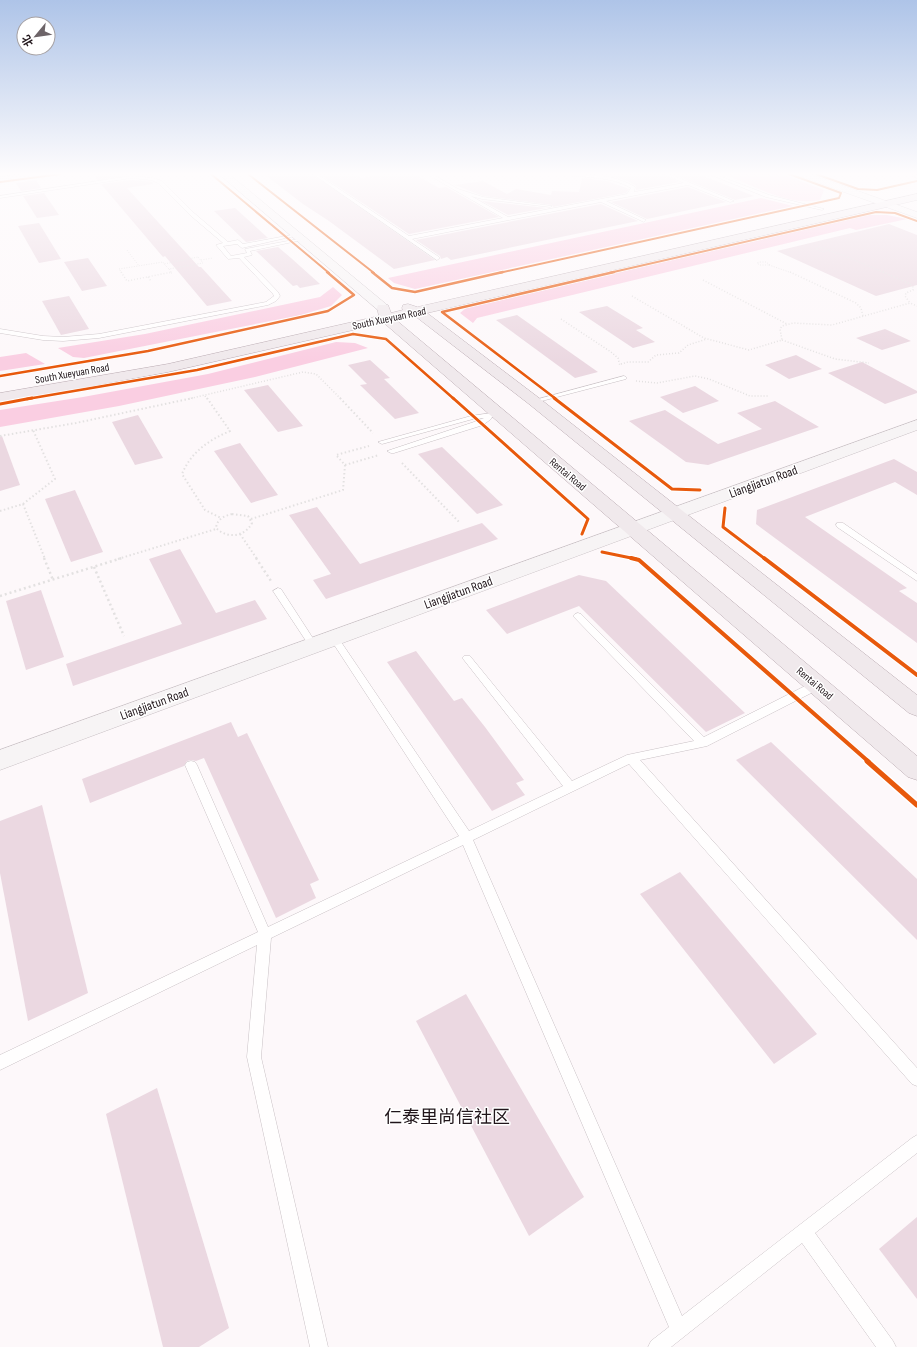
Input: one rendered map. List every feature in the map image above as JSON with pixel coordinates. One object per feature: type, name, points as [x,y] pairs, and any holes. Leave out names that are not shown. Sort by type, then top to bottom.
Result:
[{"type":"main road","name":"Rentai Road","points":[[299,237],[389,307],[418,312],[534,402],[917,707]]},
{"type":"main road","name":"Rentai Road","points":[[308,237],[389,307],[498,414],[917,770]]},
{"type":"main road","name":"South Xueyuan Road","points":[[0,385],[161,356],[389,307],[699,237]]},
{"type":"main road","name":"South Xueyuan Road","points":[[418,312],[744,237]]},
{"type":"main road","name":"South Xueyuan Road","points":[[0,398],[168,368],[389,307]]},
{"type":"main road","name":"Liangjiatun Road","points":[[0,760],[915,427]]},
{"type":"lane","points":[[219,237],[227,244]]},
{"type":"lane","points":[[242,246],[299,237]]},
{"type":"lane","points":[[247,250],[299,237]]},
{"type":"lane","points":[[407,238],[413,237]]},
{"type":"lane","points":[[407,238],[437,258]]},
{"type":"lane","points":[[238,242],[250,254],[230,258],[219,246],[227,244],[238,242]]},
{"type":"lane","points":[[1,329],[27,336],[63,339],[99,336],[268,303],[274,300],[277,296],[276,293],[240,256]]},
{"type":"lane","points":[[534,402],[622,377]]},
{"type":"lane","points":[[382,442],[473,417],[498,414]]},
{"type":"lane","points":[[391,451],[480,423],[498,414]]},
{"type":"lane","points":[[840,525],[917,578]]},
{"type":"lane","points":[[278,591],[313,645]]},
{"type":"lane","points":[[578,616],[703,743]]},
{"type":"lane","points":[[334,638],[466,837],[679,1330]]},
{"type":"lane","points":[[467,658],[570,787]]},
{"type":"lane","points":[[0,1063],[631,758],[703,743],[817,685]]},
{"type":"lane","points":[[631,758],[917,1079]]},
{"type":"lane","points":[[191,765],[265,934],[254,1058],[318,1347]]},
{"type":"lane","points":[[658,1347],[917,1143]]},
{"type":"lane","points":[[804,1232],[887,1347]]},
{"type":"path","points":[[829,251],[829,249],[824,247],[816,248],[820,251],[829,251],[840,254],[910,284],[913,287],[912,290],[906,293],[905,296],[910,303],[917,306]]},
{"type":"path","points":[[127,250],[139,266]]},
{"type":"path","points":[[164,264],[172,273],[127,281],[119,270],[163,262],[164,264],[198,257],[201,260],[228,255]]},
{"type":"path","points":[[169,269],[203,263],[201,260]]},
{"type":"path","points":[[769,265],[762,266],[757,263],[769,263],[769,265],[780,268],[856,304],[861,308],[863,316]]},
{"type":"path","points":[[148,277],[151,281]]},
{"type":"path","points":[[704,280],[788,324]]},
{"type":"path","points":[[632,296],[708,339],[749,350],[782,340],[836,359],[858,363],[869,363]]},
{"type":"path","points":[[782,340],[780,329],[788,324],[802,322],[827,326],[910,303]]},
{"type":"path","points":[[560,318],[618,358],[621,364],[622,377],[654,384],[684,377],[700,377],[747,396],[761,398],[768,396]]},
{"type":"path","points":[[621,364],[628,362],[648,362],[656,355],[679,352],[688,345],[708,339]]},
{"type":"path","points":[[0,436],[205,396],[303,372],[316,374],[382,442],[336,455],[345,465],[343,490],[251,519]]},
{"type":"path","points":[[205,396],[230,431],[202,445],[182,474],[205,510],[221,518]]},
{"type":"path","points":[[0,511],[23,504],[55,479],[33,430]]},
{"type":"path","points":[[345,465],[391,451],[460,523]]},
{"type":"path","points":[[23,504],[52,580]]},
{"type":"path","points":[[216,529],[216,524],[221,518],[227,515],[238,514],[248,516],[251,519]]},
{"type":"path","points":[[0,596],[216,529],[226,535],[240,534],[251,526],[251,519]]},
{"type":"path","points":[[240,534],[278,591]]},
{"type":"path","points":[[94,567],[124,636]]},
{"type":"shaded area","points":[[580,237],[652,237],[415,289],[394,283],[388,278]]},
{"type":"shaded area","points":[[772,237],[813,237],[477,318],[473,323],[460,313],[466,308]]},
{"type":"shaded area","points":[[333,287],[342,295],[331,306],[301,315],[84,358],[73,357],[58,348],[145,334],[320,297]]},
{"type":"shaded area","points":[[336,342],[355,343],[368,348],[255,377],[119,406],[0,427],[0,410],[83,397],[208,374]]},
{"type":"shaded area","points":[[26,353],[45,364],[0,371],[0,357]]},
{"type":"building","points":[[24,237],[47,237],[61,259],[39,263]]},
{"type":"building","points":[[146,237],[172,237],[232,301],[207,306],[165,256],[163,257]]},
{"type":"building","points":[[241,237],[268,238],[246,242]]},
{"type":"building","points":[[350,237],[402,237],[435,260],[394,269]]},
{"type":"building","points":[[432,237],[562,237],[451,260],[447,257],[441,259],[440,256],[416,240]]},
{"type":"building","points":[[836,237],[917,237],[917,285],[876,296],[777,251]]},
{"type":"building","points":[[278,247],[320,284],[300,288],[297,285],[293,286],[256,251]]},
{"type":"building","points":[[88,258],[107,286],[82,291],[64,262]]},
{"type":"building","points":[[69,296],[89,329],[61,335],[42,301]]},
{"type":"building","points":[[607,306],[643,328],[636,330],[655,342],[633,348],[579,312]]},
{"type":"building","points":[[517,315],[598,372],[575,378],[496,320]]},
{"type":"building","points":[[885,329],[911,341],[882,350],[856,338]]},
{"type":"building","points":[[796,355],[822,369],[789,379],[765,365]]},
{"type":"building","points":[[370,360],[390,378],[384,379],[419,413],[395,419],[360,385],[367,384],[348,365]]},
{"type":"building","points":[[862,362],[917,391],[917,393],[885,404],[828,373]]},
{"type":"building","points":[[268,385],[303,426],[278,432],[244,390]]},
{"type":"building","points":[[695,386],[719,401],[683,413],[660,397]]},
{"type":"building","points":[[775,401],[819,427],[708,465],[686,462],[629,421],[665,410],[718,444],[762,429],[737,413]]},
{"type":"building","points":[[138,415],[163,458],[135,465],[112,422]]},
{"type":"building","points":[[2,436],[20,485],[0,491],[0,437]]},
{"type":"building","points":[[240,443],[278,495],[251,503],[214,451]]},
{"type":"building","points":[[442,447],[503,505],[477,514],[418,454]]},
{"type":"building","points":[[894,459],[917,472],[917,495],[895,482],[805,517],[907,588],[899,591],[917,603],[917,643],[756,524],[757,510]]},
{"type":"building","points":[[75,490],[103,552],[71,562],[45,499]]},
{"type":"building","points":[[317,507],[360,564],[482,523],[498,539],[326,599],[313,580],[331,574],[289,515]]},
{"type":"building","points":[[180,549],[216,613],[255,600],[267,619],[73,686],[66,664],[182,624],[149,559]]},
{"type":"building","points":[[579,575],[606,581],[745,713],[706,732],[579,606],[507,634],[486,610]]},
{"type":"building","points":[[41,590],[64,657],[26,670],[6,601]]},
{"type":"building","points":[[416,651],[454,701],[462,698],[485,727],[524,780],[516,783],[525,795],[492,811],[387,662]]},
{"type":"building","points":[[231,722],[238,737],[247,733],[319,880],[310,884],[316,898],[276,918],[204,758],[196,761],[187,761],[184,766],[90,803],[82,779]]},
{"type":"building","points":[[771,742],[917,879],[917,940],[736,760]]},
{"type":"building","points":[[42,805],[88,993],[28,1021],[0,873],[0,821]]},
{"type":"building","points":[[680,872],[817,1034],[774,1064],[640,894]]},
{"type":"building","points":[[466,994],[584,1197],[529,1236],[416,1021]]},
{"type":"building","points":[[157,1088],[229,1328],[199,1347],[163,1347],[106,1114]]},
{"type":"building","points":[[917,1217],[917,1299],[879,1249]]},
{"type":"cycle path","points":[[0,376],[148,351],[328,311],[354,295],[285,237]]},
{"type":"cycle path","points":[[327,237],[392,288],[415,292],[664,237]]},
{"type":"cycle path","points":[[700,490],[672,489],[442,312],[768,237]]},
{"type":"cycle path","points":[[0,404],[197,370],[353,334],[386,339],[588,519],[582,534]]},
{"type":"cycle path","points":[[725,508],[723,527],[917,675]]},
{"type":"cycle path","points":[[602,552],[639,560],[917,805]]},
{"type":"district","name":"仁泰里尚信社区","points":[[447,1117]]}]
